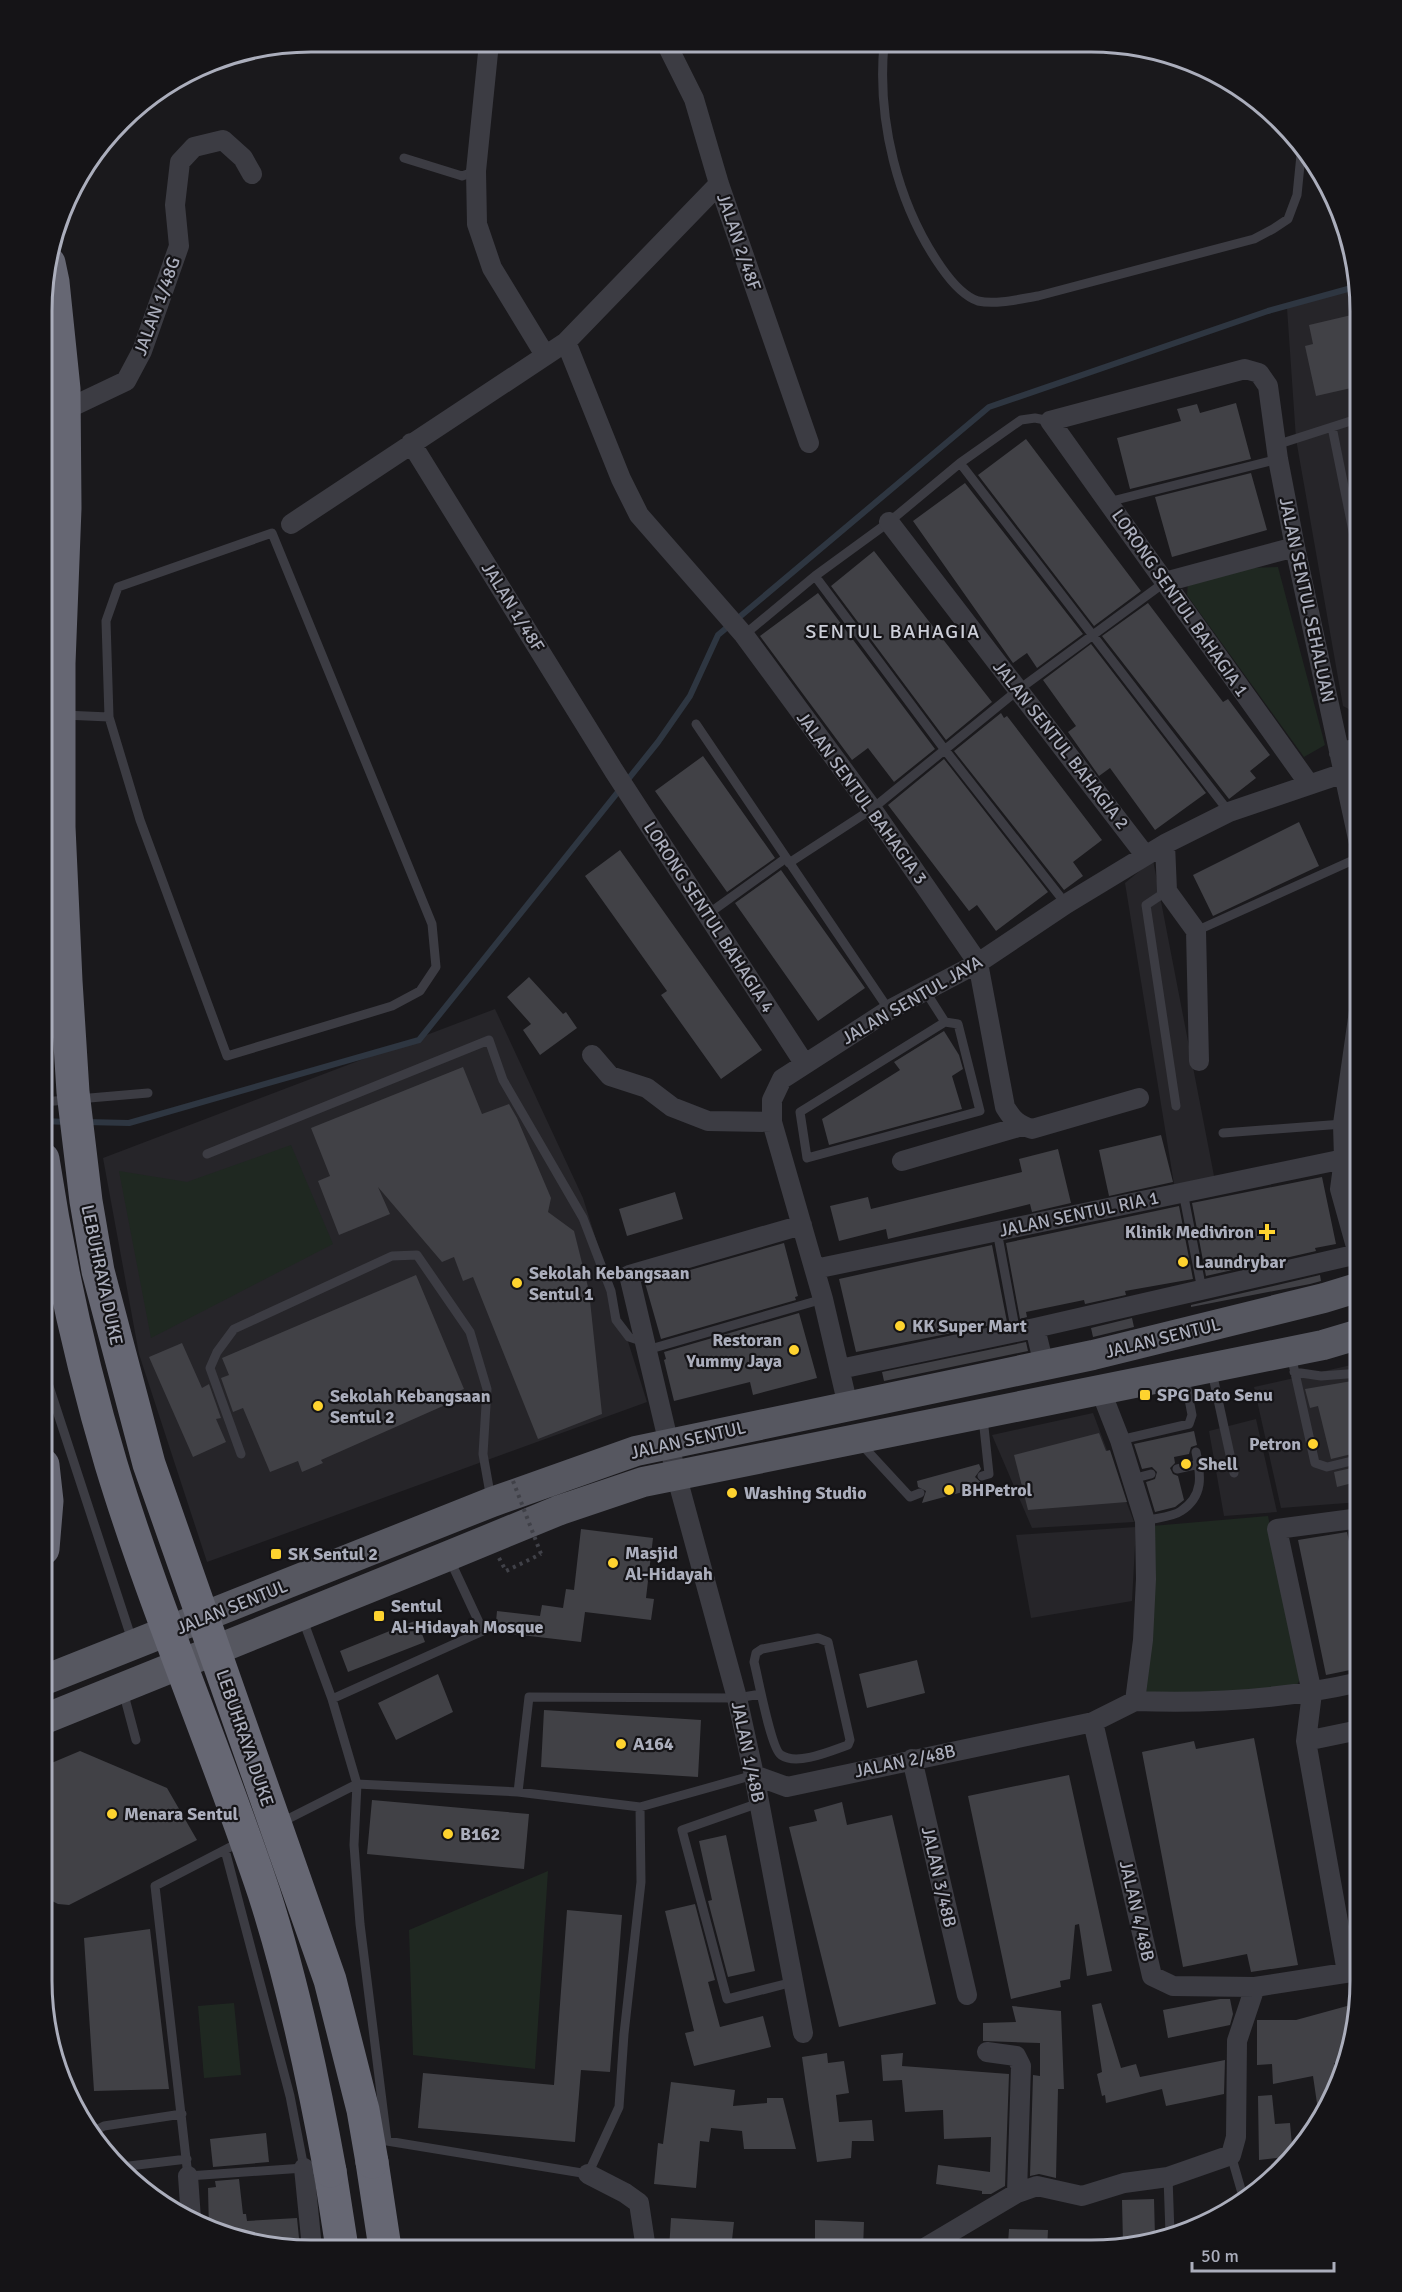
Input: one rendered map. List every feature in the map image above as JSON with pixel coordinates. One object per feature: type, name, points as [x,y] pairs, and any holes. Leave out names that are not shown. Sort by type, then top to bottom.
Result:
[{"type":"highway","name":"LEBUHRAYA DUKE","points":[[54,289],[64,389],[66,508],[59,663],[59,816],[66,981],[73,1092],[98,1271],[149,1464],[330,1980],[363,2110],[384,2240]]},
{"type":"highway","name":"LEBUHRAYA DUKE","points":[[52,1214],[65,1293],[111,1464],[138,1547],[264,1893],[296,2010],[317,2169],[339,2240]]},
{"type":"main road","name":"JALAN SENTUL","points":[[52,1678],[492,1502],[608,1459],[669,1443],[1044,1365],[1302,1304],[1350,1290]]},
{"type":"main road","name":"JALAN SENTUL","points":[[59,1715],[560,1510],[644,1482],[1198,1370],[1292,1362],[1350,1338]]},
{"type":"street","points":[[488,52],[476,171],[477,224],[492,268],[545,355]]},
{"type":"street","name":"JALAN 2/48F","points":[[670,52],[694,99],[719,184],[809,443]]},
{"type":"street","name":"JALAN 1/48G","points":[[52,416],[126,381],[142,351],[178,246],[175,205],[180,162],[194,147],[223,140],[243,158],[252,174]]},
{"type":"street","points":[[291,524],[566,342],[719,184]]},
{"type":"street","name":"JALAN SENTUL BAHAGIA 3","points":[[566,342],[621,479],[639,515],[741,632],[872,809],[978,963]]},
{"type":"street","name":"JALAN SENTUL SEHALUAN","points":[[1050,421],[1245,369],[1258,373],[1268,386],[1277,452],[1295,547],[1350,801]]},
{"type":"street","name":"LORONG SENTUL BAHAGIA 1","points":[[1050,421],[1309,784]]},
{"type":"street","name":"JALAN 1/48F","points":[[411,443],[614,771]]},
{"type":"street","name":"JALAN SENTUL BAHAGIA 2","points":[[889,522],[1145,855]]},
{"type":"street","points":[[1165,582],[1295,547]]},
{"type":"street","points":[[1339,753],[1350,750]]},
{"type":"street","name":"LORONG SENTUL BAHAGIA 4","points":[[614,771],[804,1063]]},
{"type":"street","name":"JALAN SENTUL JAYA","points":[[848,1406],[823,1299],[772,1122],[772,1100],[782,1079],[888,1010],[924,989],[978,963],[1066,904],[1165,844],[1229,812],[1344,773]]},
{"type":"street","points":[[1165,844],[1167,891],[1197,931],[1199,1061]]},
{"type":"street","points":[[978,963],[1005,1107],[1012,1120],[1032,1129],[1139,1098]]},
{"type":"street","points":[[592,1055],[610,1076],[647,1088],[672,1107],[708,1121],[772,1122]]},
{"type":"street","points":[[1350,1075],[1343,1124],[1349,1156],[1340,1189],[1350,1225]]},
{"type":"street","points":[[902,1161],[1022,1126]]},
{"type":"street","name":"JALAN SENTUL RIA 1","points":[[814,1269],[1349,1156]]},
{"type":"street","name":"JALAN 1/48B","points":[[802,1225],[628,1275],[676,1474],[736,1698],[754,1775],[803,2033]]},
{"type":"street","points":[[840,1370],[1350,1259]]},
{"type":"street","points":[[1026,1330],[1044,1365]]},
{"type":"street","points":[[1100,1389],[1120,1440],[1145,1521],[1146,1589],[1136,1701],[1197,1704],[1312,1693],[1350,1684]]},
{"type":"street","points":[[1350,1519],[1277,1529],[1312,1693],[1306,1741],[1350,1957]]},
{"type":"street","name":"JALAN 2/48B","points":[[754,1775],[787,1787],[1093,1722],[1136,1701]]},
{"type":"street","name":"JALAN 4/48B","points":[[1093,1722],[1152,1976],[1173,1986],[1255,1987],[1350,1972]]},
{"type":"street","points":[[1306,1741],[1350,1732]]},
{"type":"street","name":"JALAN 3/48B","points":[[912,1759],[967,1995]]},
{"type":"street","points":[[938,2240],[1017,2193],[1037,2186],[1047,2186],[1062,2193],[1082,2196],[1124,2183],[1167,2176],[1231,2155],[1236,2137],[1238,2041],[1255,1987]]},
{"type":"street","points":[[987,2052],[1016,2056],[1021,2066],[1017,2193]]},
{"type":"street","points":[[188,2167],[190,2210]]},
{"type":"street","points":[[313,2240],[317,2169]]},
{"type":"street","points":[[588,2174],[639,2203],[645,2240]]},
{"type":"lane","points":[[884,52],[884,109],[890,146],[908,205],[932,254],[948,276],[962,291],[978,301],[1008,301],[1038,296],[1254,239],[1288,219],[1296,195],[1300,160]]},
{"type":"lane","points":[[404,158],[462,176],[476,171]]},
{"type":"lane","points":[[741,632],[889,522],[960,463],[1021,420],[1035,418],[1050,421]]},
{"type":"lane","points":[[1108,502],[1277,452],[1350,421]]},
{"type":"lane","points":[[1332,427],[1350,516]]},
{"type":"lane","points":[[960,463],[1229,812]]},
{"type":"lane","points":[[272,533],[432,924],[436,967],[420,991],[393,1006],[227,1056],[140,820],[109,717],[106,621],[118,587],[272,533]]},
{"type":"lane","points":[[815,576],[945,750],[1066,904]]},
{"type":"lane","points":[[708,914],[872,809],[1018,690],[1165,582]]},
{"type":"lane","points":[[52,714],[109,717]]},
{"type":"lane","points":[[696,724],[888,1010]]},
{"type":"lane","points":[[1197,931],[1350,862]]},
{"type":"lane","points":[[1167,891],[1146,905],[1176,1106]]},
{"type":"lane","points":[[924,989],[945,1022],[958,1024],[980,1111],[807,1158],[800,1112],[945,1022]]},
{"type":"lane","points":[[207,1154],[489,1040],[503,1080],[583,1218],[611,1291],[616,1320],[629,1337],[645,1346],[823,1299]]},
{"type":"lane","points":[[52,1101],[148,1093]]},
{"type":"lane","points":[[1223,1133],[1343,1124]]},
{"type":"lane","points":[[1183,1192],[1202,1290]]},
{"type":"lane","points":[[997,1231],[1026,1330]]},
{"type":"lane","points":[[241,1454],[210,1368],[234,1329],[392,1257],[417,1256],[470,1332],[487,1389],[483,1454],[492,1502]]},
{"type":"lane","points":[[1292,1362],[1321,1376],[1350,1374]]},
{"type":"lane","points":[[1292,1362],[1315,1463],[1327,1467],[1350,1461]]},
{"type":"lane","points":[[1120,1440],[1190,1428],[1198,1370]]},
{"type":"lane","points":[[1198,1370],[1234,1473]]},
{"type":"lane","points":[[52,1395],[134,1646]]},
{"type":"lane","points":[[982,1413],[989,1474],[982,1476]]},
{"type":"lane","points":[[856,1438],[910,1497],[920,1494]]},
{"type":"lane","points":[[1145,1521],[1181,1512],[1196,1494],[1202,1476],[1196,1452]]},
{"type":"lane","points":[[1177,1469],[1199,1464]]},
{"type":"lane","points":[[1132,1479],[1151,1474]]},
{"type":"lane","points":[[332,1699],[483,1631],[448,1556]]},
{"type":"lane","points":[[301,1615],[332,1699],[357,1784],[354,1845],[360,1924],[387,2141],[588,2174],[619,2107],[624,2034],[641,1882],[640,1807]]},
{"type":"lane","points":[[823,1638],[828,1642],[836,1668],[850,1730],[848,1745],[802,1758],[782,1756],[774,1744],[762,1694],[754,1662],[756,1653],[762,1648],[823,1638]]},
{"type":"lane","points":[[123,1688],[136,1740]]},
{"type":"lane","points":[[518,1792],[529,1697],[736,1698],[762,1694]]},
{"type":"lane","points":[[266,1830],[357,1784],[518,1792],[640,1807],[754,1775]]},
{"type":"lane","points":[[759,1803],[682,1830],[727,1999],[793,1982]]},
{"type":"lane","points":[[188,2167],[155,1886],[256,1835]]},
{"type":"lane","points":[[132,2167],[317,2169],[290,2096],[225,1850]]},
{"type":"lane","points":[[99,2128],[182,2114]]},
{"type":"lane","points":[[1231,2155],[1241,2191]]},
{"type":"lane","points":[[1167,2176],[1170,2227]]},
{"type":"path","points":[[506,1571],[541,1554],[513,1481]]},
{"type":"shaded area","points":[[1349,291],[1350,710],[1343,706],[1296,439],[1287,308]]},
{"type":"shaded area","points":[[1278,567],[1325,745],[1304,757],[1187,595],[1188,582],[1248,568]]},
{"type":"shaded area","points":[[1153,860],[1215,1181],[1174,1184],[1125,883]]},
{"type":"shaded area","name":"Sekolah Kebangsaan Sentul 1","points":[[495,1009],[583,1198],[647,1402],[207,1562],[139,1354],[103,1158]]},
{"type":"shaded area","points":[[291,1145],[333,1244],[151,1338],[119,1171],[187,1182]]},
{"type":"shaded area","name":"Petron","points":[[1350,1365],[1350,1503],[1281,1508],[1254,1387]]},
{"type":"shaded area","points":[[1093,1413],[1134,1522],[1032,1528],[992,1435]]},
{"type":"shaded area","points":[[1256,1419],[1277,1512],[1224,1516],[1209,1431]]},
{"type":"shaded area","points":[[1268,1516],[1301,1677],[1295,1689],[1144,1698],[1152,1526]]},
{"type":"shaded area","points":[[1136,1527],[1132,1601],[1031,1618],[1016,1535]]},
{"type":"shaded area","points":[[548,1871],[535,2069],[413,2055],[409,1930]]},
{"type":"shaded area","points":[[234,2003],[241,2075],[204,2078],[198,2006]]},
{"type":"building","points":[[1350,315],[1350,388],[1316,396],[1305,346],[1313,344],[1309,325]]},
{"type":"building","points":[[1236,403],[1251,459],[1130,489],[1117,438],[1181,421],[1177,409],[1197,404],[1200,413]]},
{"type":"building","points":[[1026,439],[1141,591],[1094,626],[978,475]]},
{"type":"building","points":[[1251,473],[1267,530],[1172,557],[1155,497]]},
{"type":"building","points":[[965,483],[1083,634],[1037,668],[1027,653],[1013,663],[913,521]]},
{"type":"building","points":[[874,551],[992,702],[946,740],[831,586]]},
{"type":"building","points":[[818,593],[935,749],[894,782],[868,748],[852,760],[760,636]]},
{"type":"building","points":[[1148,603],[1223,702],[1228,699],[1270,755],[1250,771],[1256,778],[1229,799],[1102,636]]},
{"type":"building","points":[[1091,644],[1206,793],[1155,830],[1110,768],[1099,776],[1068,732],[1076,726],[1043,680]]},
{"type":"building","points":[[1001,713],[1004,718],[1007,716],[1102,840],[1073,862],[1083,876],[1064,890],[954,751]]},
{"type":"building","points":[[703,756],[775,858],[727,892],[655,791]]},
{"type":"building","points":[[944,759],[1048,892],[996,931],[977,905],[969,911],[888,805]]},
{"type":"building","points":[[1299,822],[1319,866],[1213,916],[1193,875]]},
{"type":"building","points":[[620,850],[762,1050],[721,1079],[661,995],[667,991],[585,876]]},
{"type":"building","points":[[781,870],[865,988],[818,1021],[735,903]]},
{"type":"building","points":[[529,977],[563,1014],[566,1012],[577,1028],[540,1055],[523,1030],[531,1024],[507,997]]},
{"type":"building","points":[[944,1031],[959,1055],[963,1069],[952,1076],[962,1109],[829,1145],[822,1119],[900,1070],[894,1062]]},
{"type":"building","points":[[463,1067],[482,1114],[509,1104],[517,1118],[551,1198],[548,1212],[574,1231],[589,1291],[602,1414],[538,1439],[473,1277],[463,1281],[454,1257],[442,1262],[378,1187],[390,1214],[339,1235],[318,1181],[330,1176],[311,1128]]},
{"type":"building","points":[[1161,1135],[1173,1182],[1109,1196],[1099,1150]]},
{"type":"building","points":[[1058,1149],[1071,1203],[1032,1212],[1030,1204],[888,1239],[886,1229],[839,1241],[830,1206],[868,1197],[871,1209],[1022,1172],[1019,1159]]},
{"type":"building","points":[[1322,1177],[1336,1244],[1315,1248],[1316,1251],[1206,1276],[1192,1203]]},
{"type":"building","points":[[675,1192],[683,1219],[627,1236],[619,1209]]},
{"type":"building","points":[[1179,1206],[1193,1279],[1125,1291],[1126,1295],[1085,1304],[1084,1300],[1026,1312],[1027,1317],[1020,1319],[1006,1243]]},
{"type":"building","points":[[784,1243],[798,1296],[795,1297],[796,1300],[661,1339],[645,1283]]},
{"type":"building","points":[[992,1245],[1007,1322],[856,1352],[839,1279]]},
{"type":"building","points":[[416,1275],[464,1389],[440,1399],[443,1406],[321,1460],[323,1463],[302,1472],[298,1461],[270,1472],[243,1408],[233,1412],[221,1378],[229,1375],[222,1358]]},
{"type":"building","points":[[1320,1275],[1321,1281],[1310,1284],[1191,1307],[1191,1305]]},
{"type":"building","points":[[799,1313],[817,1378],[753,1395],[750,1382],[674,1401],[664,1352]]},
{"type":"building","points":[[1132,1318],[1134,1327],[1093,1337],[1091,1328]]},
{"type":"building","points":[[1026,1342],[1028,1351],[884,1381],[882,1372]]},
{"type":"building","points":[[182,1343],[202,1388],[209,1384],[221,1418],[216,1419],[226,1442],[193,1457],[149,1357]]},
{"type":"building","points":[[1350,1381],[1350,1454],[1331,1459],[1318,1406],[1310,1408],[1305,1389]]},
{"type":"building","points":[[1194,1431],[1197,1445],[1191,1447],[1189,1454],[1174,1457],[1175,1463],[1170,1468],[1173,1474],[1178,1476],[1184,1500],[1175,1507],[1155,1512],[1146,1482],[1155,1479],[1157,1472],[1152,1467],[1142,1469],[1134,1444]]},
{"type":"building","points":[[1099,1433],[1106,1451],[1110,1450],[1127,1502],[1028,1510],[1014,1455]]},
{"type":"building","points":[[979,1464],[981,1469],[975,1477],[985,1486],[922,1503],[926,1491],[918,1487],[917,1481]]},
{"type":"building","points":[[1350,1468],[1350,1484],[1337,1487],[1334,1472]]},
{"type":"building","name":"Masjid Al-Hidayah","points":[[581,1529],[653,1538],[646,1598],[654,1599],[651,1620],[585,1612],[581,1642],[495,1632],[497,1611],[540,1616],[542,1605],[563,1608],[566,1589],[574,1590]]},
{"type":"building","points":[[1347,1532],[1350,1546],[1350,1670],[1326,1675],[1298,1540]]},
{"type":"building","points":[[417,1620],[425,1642],[348,1672],[340,1651]]},
{"type":"building","points":[[917,1660],[925,1693],[867,1708],[859,1674]]},
{"type":"building","points":[[438,1674],[453,1712],[396,1740],[378,1703]]},
{"type":"building","name":"A164","points":[[544,1710],[701,1720],[698,1777],[541,1767]]},
{"type":"building","points":[[1254,1738],[1298,1965],[1251,1972],[1247,1954],[1183,1967],[1142,1752],[1194,1741],[1196,1749]]},
{"type":"building","name":"Menara Sentul","points":[[80,1751],[167,1788],[197,1840],[69,1905],[52,1901],[52,1763]]},
{"type":"building","points":[[1069,1775],[1112,1971],[1087,1976],[1079,1924],[1075,1925],[1070,1979],[1060,1981],[1061,1987],[1011,1999],[968,1796]]},
{"type":"building","name":"B162","points":[[372,1800],[529,1814],[524,1869],[367,1854]]},
{"type":"building","points":[[842,1802],[847,1825],[892,1815],[936,2004],[839,2027],[789,1827],[817,1821],[814,1810]]},
{"type":"building","points":[[726,1835],[755,1971],[728,1977],[708,1901],[712,1900],[699,1841]]},
{"type":"building","points":[[695,1904],[715,1980],[708,1982],[720,2027],[763,2016],[771,2047],[694,2066],[685,2033],[694,2031],[665,1911]]},
{"type":"building","points":[[567,1910],[622,1915],[610,2072],[581,2070],[575,2142],[418,2128],[423,2073],[554,2085]]},
{"type":"building","points":[[150,1929],[169,2089],[94,2091],[84,1938]]},
{"type":"building","points":[[1230,1999],[1233,2014],[1230,2025],[1168,2038],[1163,2010]]},
{"type":"building","points":[[1101,2003],[1121,2068],[1136,2064],[1140,2077],[1225,2060],[1224,2094],[1166,2106],[1162,2089],[1106,2103],[1097,2074],[1102,2072],[1092,2005]]},
{"type":"building","points":[[1012,2006],[1061,2011],[1064,2089],[1058,2089],[1056,2178],[1039,2174],[1030,2176],[1033,2075],[1040,2076],[1040,2043],[983,2041],[983,2023],[1016,2022]]},
{"type":"building","points":[[1348,2006],[1341,2047],[1317,2106],[1313,2076],[1273,2084],[1272,2064],[1257,2065],[1257,2020],[1296,2020]]},
{"type":"building","points":[[827,2053],[828,2063],[844,2061],[849,2093],[836,2095],[839,2122],[872,2120],[874,2141],[852,2141],[851,2158],[817,2162],[802,2057]]},
{"type":"building","points":[[903,2053],[902,2066],[1009,2074],[1005,2186],[991,2194],[982,2194],[982,2191],[936,2184],[938,2165],[990,2172],[991,2137],[944,2139],[943,2110],[905,2112],[902,2080],[883,2081],[881,2055]]},
{"type":"building","points":[[671,2082],[735,2090],[733,2106],[767,2103],[767,2098],[783,2098],[796,2149],[744,2149],[742,2131],[711,2128],[709,2142],[700,2141],[696,2188],[654,2184],[658,2143],[663,2144]]},
{"type":"building","points":[[1272,2095],[1275,2124],[1290,2123],[1292,2143],[1279,2158],[1259,2160],[1258,2096]]},
{"type":"building","points":[[266,2133],[269,2162],[213,2167],[210,2139]]},
{"type":"building","points":[[239,2179],[243,2214],[246,2214],[247,2221],[297,2218],[299,2239],[261,2235],[209,2218],[208,2188],[216,2187],[215,2181]]},
{"type":"building","points":[[1154,2199],[1155,2232],[1123,2237],[1122,2200]]},
{"type":"building","points":[[671,2218],[734,2222],[732,2240],[670,2240]]},
{"type":"building","points":[[815,2220],[864,2222],[863,2240],[815,2240]]},
{"type":"building","points":[[1009,2229],[1048,2230],[1048,2240],[1008,2240]]},
{"type":"waterway","points":[[86,1122],[129,1123],[419,1040],[658,742],[690,696],[718,635],[989,407],[1268,311],[1348,289]]},
{"type":"waterway","points":[[52,1121],[67,1122]]},
{"type":"place","name":"Klinik Mediviron","points":[[1267,1232]]},
{"type":"place","name":"Laundrybar","points":[[1183,1262]]},
{"type":"place","name":"Sekolah Kebangsaan Sentul 1","points":[[517,1283]]},
{"type":"place","name":"KK Super Mart","points":[[900,1326]]},
{"type":"place","name":"Restoran Yummy Jaya","points":[[794,1350]]},
{"type":"place","name":"SPG Dato Senu","points":[[1145,1395]]},
{"type":"place","name":"Sekolah Kebangsaan Sentul 2","points":[[318,1406]]},
{"type":"place","name":"Petron","points":[[1313,1444]]},
{"type":"place","name":"Shell","points":[[1186,1464]]},
{"type":"place","name":"BHPetrol","points":[[949,1490]]},
{"type":"place","name":"Washing Studio","points":[[732,1493]]},
{"type":"place","name":"SK Sentul 2","points":[[276,1554]]},
{"type":"place","name":"Masjid Al-Hidayah","points":[[613,1563]]},
{"type":"place","name":"Sentul Al-Hidayah Mosque","points":[[379,1616]]},
{"type":"place","name":"A164","points":[[621,1744]]},
{"type":"place","name":"Menara Sentul","points":[[112,1814]]},
{"type":"place","name":"B162","points":[[448,1834]]},
{"type":"district","name":"SENTUL BAHAGIA","points":[[893,631]]}]
